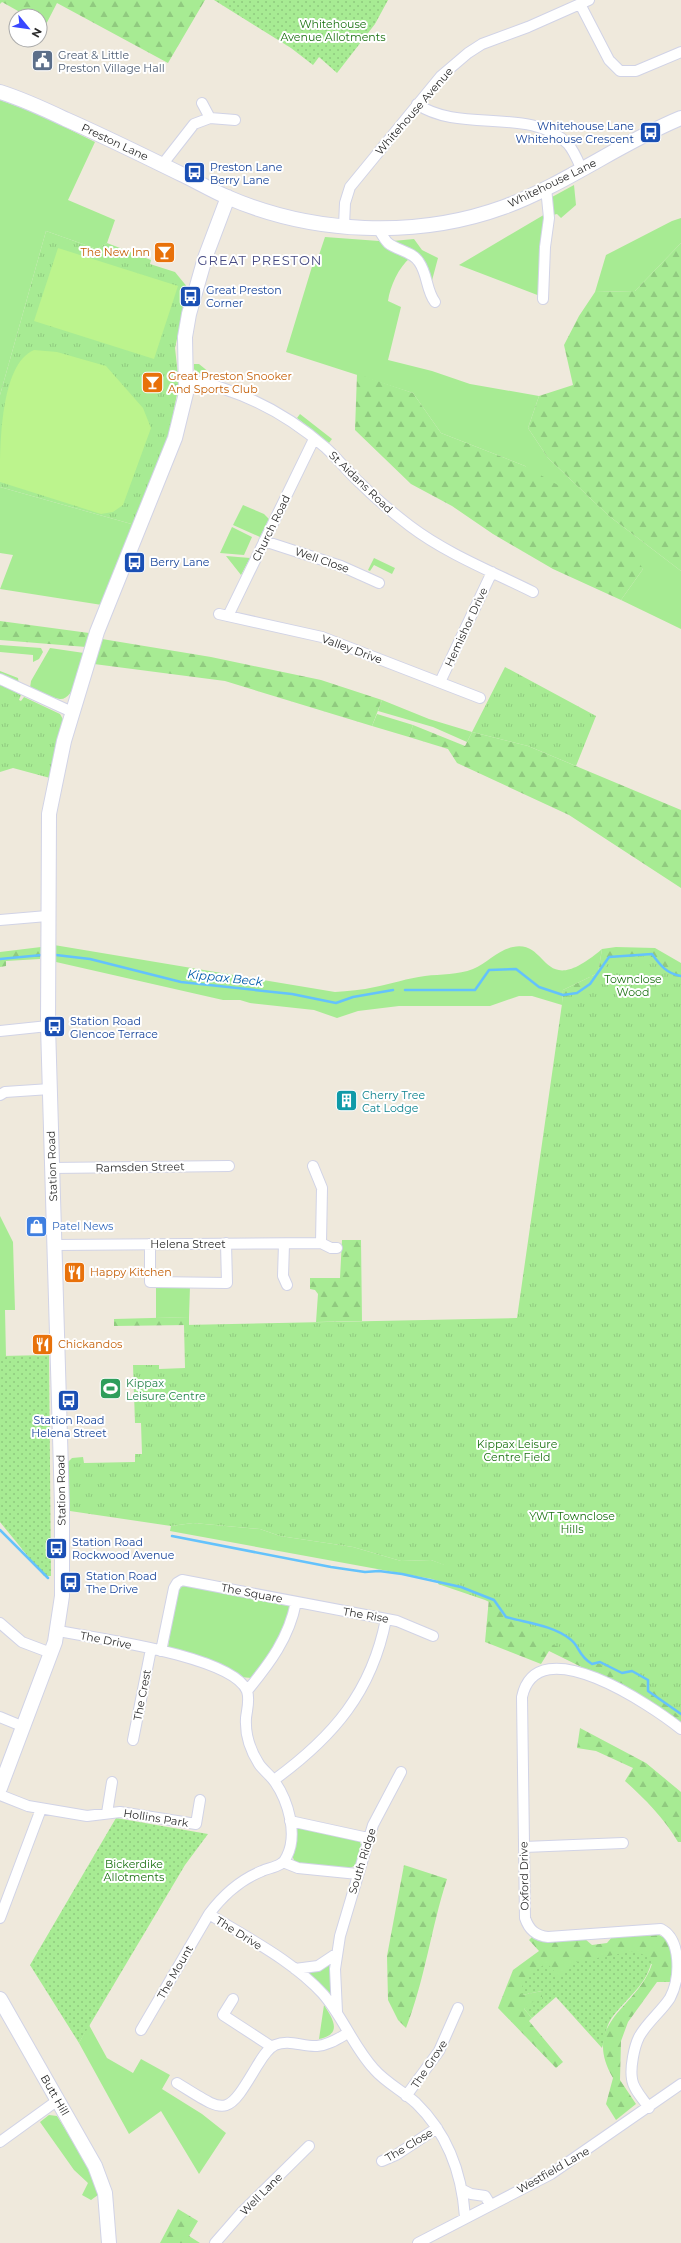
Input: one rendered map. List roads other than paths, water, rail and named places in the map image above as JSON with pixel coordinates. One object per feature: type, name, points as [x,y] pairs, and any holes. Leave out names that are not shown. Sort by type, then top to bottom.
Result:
[{"type":"street","points":[[584,2],[609,60],[620,71],[636,71],[681,52]]},
{"type":"street","name":"Whitehouse Avenue","points":[[344,226],[346,198],[350,187],[441,76],[473,50],[491,40],[584,2]]},
{"type":"street","name":"Preston Lane","points":[[0,92],[47,111],[228,197]]},
{"type":"street","points":[[202,104],[210,118]]},
{"type":"street","points":[[417,104],[442,117],[530,125],[544,130],[569,145],[582,168]]},
{"type":"street","points":[[162,165],[194,124],[210,118],[235,120]]},
{"type":"street","name":"Whitehouse Lane","points":[[228,197],[266,211],[344,226],[378,228],[428,225],[452,221],[503,207],[546,188],[681,118]]},
{"type":"street","points":[[543,299],[545,247],[549,218],[546,188]]},
{"type":"street","points":[[0,679],[72,712],[97,632],[167,459],[181,412],[186,379],[185,337],[189,314],[205,258],[228,197]]},
{"type":"street","points":[[378,228],[387,242],[412,255],[420,262],[424,269],[427,290],[435,302]]},
{"type":"street","name":"St Aidans Road","points":[[186,379],[216,385],[249,398],[280,416],[314,439],[377,500],[412,528],[492,572],[533,592]]},
{"type":"street","name":"Church Road","points":[[223,615],[264,541],[314,439]]},
{"type":"street","name":"Well Close","points":[[264,541],[341,566],[379,583]]},
{"type":"street","name":"Hemishor Drive","points":[[440,682],[492,572]]},
{"type":"street","name":"Valley Drive","points":[[223,615],[322,637],[480,698]]},
{"type":"street","name":"Station Road","points":[[0,1788],[58,1631],[63,1576],[48,1026],[47,894],[50,808],[72,712]]},
{"type":"street","points":[[0,920],[47,916]]},
{"type":"street","points":[[0,1031],[48,1026]]},
{"type":"street","points":[[0,1095],[5,1092],[50,1089]]},
{"type":"street","name":"Ramsden Street","points":[[52,1168],[229,1166]]},
{"type":"street","points":[[313,1166],[322,1194],[321,1242],[331,1248],[337,1248]]},
{"type":"street","name":"Helena Street","points":[[55,1245],[226,1243],[284,1244],[321,1242]]},
{"type":"street","points":[[150,1244],[150,1282],[227,1283],[226,1243]]},
{"type":"street","points":[[284,1244],[283,1276],[287,1285]]},
{"type":"street","name":"The Square","points":[[156,1650],[174,1588],[179,1581],[185,1580],[296,1602],[292,1620],[283,1642],[270,1664],[247,1691]]},
{"type":"street","name":"The Rise","points":[[296,1602],[386,1619],[410,1625],[433,1636]]},
{"type":"street","points":[[274,1780],[317,1747],[353,1702],[371,1669],[386,1619]]},
{"type":"street","points":[[0,1623],[22,1642],[51,1653]]},
{"type":"street","name":"The Drive","points":[[58,1631],[196,1659],[218,1668],[239,1681],[247,1691]]},
{"type":"street","name":"The Crest","points":[[133,1740],[156,1650]]},
{"type":"street","name":"Oxford Drive","points":[[649,2108],[635,2086],[632,2078],[637,2043],[642,2033],[672,1993],[680,1954],[677,1941],[667,1931],[654,1928],[548,1937],[536,1934],[527,1924],[525,1918],[522,1696],[525,1686],[537,1674],[557,1667],[582,1673],[636,1700],[681,1729]]},
{"type":"street","points":[[247,1691],[246,1724],[249,1743],[261,1767],[274,1780],[284,1798],[290,1821],[289,1851],[283,1862],[298,1868],[358,1874]]},
{"type":"street","points":[[0,1717],[24,1726]]},
{"type":"street","name":"South Ridge","points":[[337,2012],[336,1954],[368,1838],[379,1810],[401,1772]]},
{"type":"street","points":[[107,1813],[112,1782]]},
{"type":"street","name":"Hollins Park","points":[[0,1795],[24,1805],[87,1816],[120,1812],[196,1824],[200,1800]]},
{"type":"street","points":[[0,1918],[41,1809]]},
{"type":"street","points":[[290,1821],[368,1838]]},
{"type":"street","points":[[524,1848],[623,1843]]},
{"type":"street","name":"The Drive","points":[[283,1862],[242,1882],[224,1896],[209,1914],[295,1969],[323,1995],[337,2012],[364,2059],[376,2072],[423,2111],[437,2128],[451,2154],[463,2190],[465,2217]]},
{"type":"street","name":"The Mount","points":[[141,2030],[209,1914]]},
{"type":"street","points":[[295,1969],[318,1966],[336,1954]]},
{"type":"street","name":"Butt Hill","points":[[0,1999],[96,2166],[105,2193],[109,2243]]},
{"type":"street","points":[[233,1999],[222,2016],[272,2047]]},
{"type":"street","name":"The Grove","points":[[406,2096],[439,2051],[458,2008]]},
{"type":"street","points":[[177,2083],[211,2104],[223,2106],[229,2104],[239,2096],[264,2055],[272,2047],[288,2042],[319,2046],[348,2033]]},
{"type":"street","name":"Westfield Lane","points":[[418,2243],[465,2217],[550,2174],[649,2108],[681,2084]]},
{"type":"street","points":[[0,2142],[58,2100]]},
{"type":"street","name":"The Close","points":[[382,2161],[396,2155],[437,2128]]},
{"type":"street","name":"Well Lane","points":[[216,2243],[242,2212],[309,2146]]},
{"type":"street","points":[[463,2190],[471,2194],[485,2196],[490,2204]]},
{"type":"waterway","name":"Kippax Beck","points":[[405,990],[475,990],[489,970],[516,969],[539,987],[563,995],[577,993],[590,984],[609,957],[652,954],[668,971],[681,976]]},
{"type":"waterway","name":"Kippax Beck","points":[[0,959],[42,955]]},
{"type":"waterway","name":"Kippax Beck","points":[[56,955],[90,959],[181,982],[292,994],[336,1003],[353,997],[393,990]]},
{"type":"waterway","points":[[0,1530],[48,1578]]},
{"type":"waterway","points":[[172,1536],[331,1567],[365,1572],[379,1571],[402,1574],[461,1587],[494,1600],[506,1617],[547,1627],[563,1634],[576,1645],[581,1654],[592,1664],[600,1662],[622,1673],[632,1671],[648,1680],[648,1691],[681,1714]]},
{"type":"place","name":"Great & Little Preston Village Hall","points":[[42,61]]},
{"type":"place","name":"Whitehouse Lane Whitehouse Crescent","points":[[650,132]]},
{"type":"place","name":"Preston Lane Berry Lane","points":[[195,173]]},
{"type":"place","name":"The New Inn","points":[[165,252]]},
{"type":"place","name":"Great Preston Corner","points":[[191,296]]},
{"type":"place","name":"Great Preston Snooker And Sports Club","points":[[152,382]]},
{"type":"place","name":"Berry Lane","points":[[134,562]]},
{"type":"place","name":"Station Road Glencoe Terrace","points":[[55,1027]]},
{"type":"place","name":"Cherry Tree Cat Lodge","points":[[347,1101]]},
{"type":"place","name":"Patel News","points":[[36,1226]]},
{"type":"place","name":"Happy Kitchen","points":[[74,1272]]},
{"type":"place","name":"Chickandos","points":[[42,1344]]},
{"type":"place","name":"Kippax Leisure Centre","points":[[111,1389]]},
{"type":"place","name":"Station Road Helena Street","points":[[69,1400]]},
{"type":"place","name":"Station Road Rockwood Avenue","points":[[57,1548]]},
{"type":"place","name":"Station Road The Drive","points":[[70,1582]]},
{"type":"district","name":"GREAT PRESTON","points":[[260,260]]},
{"type":"park label","name":"Whitehouse Avenue Allotments","points":[[333,30]]},
{"type":"park label","name":"Townclose Wood","points":[[633,985]]},
{"type":"park label","name":"Kippax Leisure Centre Field","points":[[517,1450]]},
{"type":"park label","name":"YWT Townclose Hills","points":[[572,1522]]},
{"type":"park label","name":"Bickerdike Allotments","points":[[134,1870]]}]
